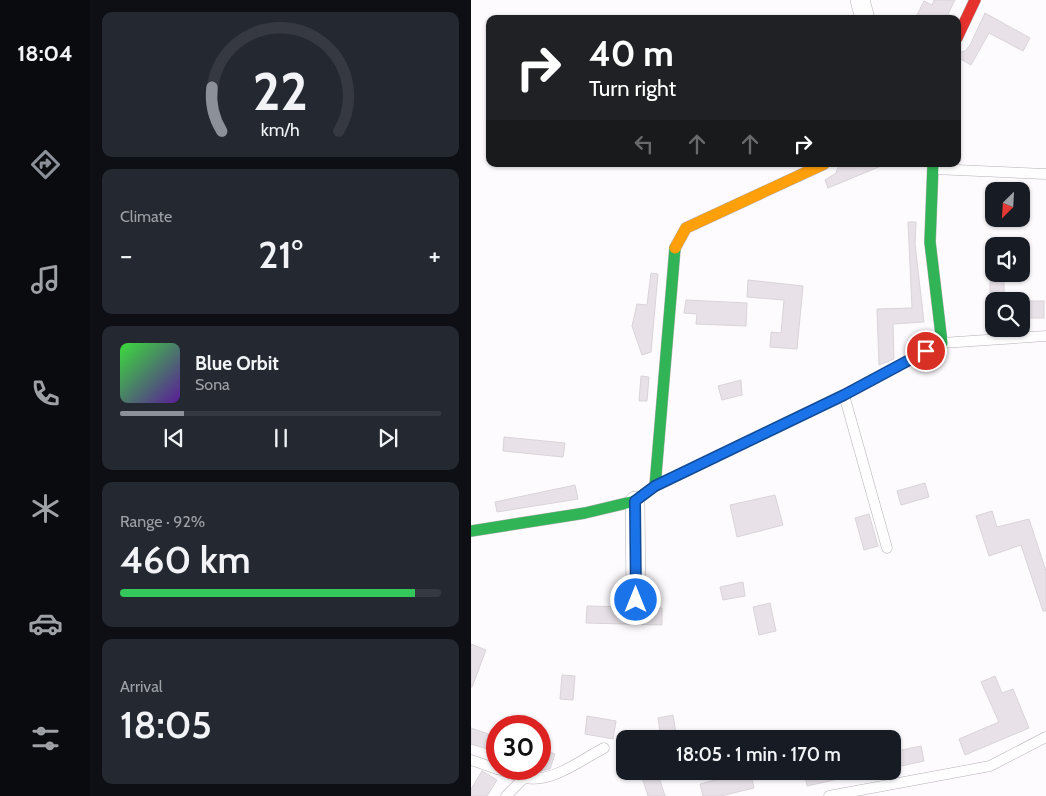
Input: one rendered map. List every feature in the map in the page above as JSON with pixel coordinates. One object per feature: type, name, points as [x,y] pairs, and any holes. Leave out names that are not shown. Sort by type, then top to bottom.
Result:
[{"type":"street","points":[[860,0],[864,15]]},
{"type":"street","points":[[961,30],[975,0]]},
{"type":"street","points":[[471,531],[585,513],[635,501],[655,486],[662,421],[669,304],[675,245],[679,236],[686,228],[818,167]]},
{"type":"street","points":[[933,167],[930,242],[942,343]]},
{"type":"street","points":[[635,501],[636,600]]},
{"type":"lane","points":[[933,167],[1046,174]]},
{"type":"lane","points":[[655,486],[844,395],[942,343],[1046,336]]},
{"type":"lane","points":[[844,395],[887,548]]},
{"type":"lane","points":[[829,796],[990,766],[1046,737]]},
{"type":"lane","points":[[551,777],[604,748]]},
{"type":"lane","points":[[471,760],[486,765]]},
{"type":"lane","points":[[506,796],[522,780]]},
{"type":"building","points":[[934,0],[955,0],[948,14],[950,15],[917,15],[924,1],[932,5]]},
{"type":"building","points":[[985,13],[1030,38],[1023,51],[989,33],[971,65],[961,59],[961,52],[965,51],[970,45]]},
{"type":"building","points":[[838,167],[879,167],[828,188],[825,180],[836,173]]},
{"type":"building","points":[[908,222],[916,222],[915,244],[924,322],[893,324],[894,359],[879,365],[877,309],[912,308]]},
{"type":"building","points":[[651,273],[658,274],[651,352],[642,355],[632,326],[637,304],[647,305]]},
{"type":"building","points":[[748,280],[803,286],[797,349],[770,347],[771,332],[781,333],[784,300],[747,297]]},
{"type":"building","points":[[990,282],[1004,282],[1004,292],[990,292]]},
{"type":"building","points":[[686,300],[747,303],[746,326],[696,324],[697,314],[684,313]]},
{"type":"building","points":[[1030,301],[1044,301],[1044,318],[1030,318]]},
{"type":"building","points":[[641,376],[649,377],[647,401],[639,401]]},
{"type":"building","points":[[741,380],[742,395],[722,400],[718,386]]},
{"type":"building","points":[[504,437],[565,443],[563,457],[503,451]]},
{"type":"building","points":[[925,483],[929,497],[901,505],[897,491]]},
{"type":"building","points":[[575,485],[578,499],[497,512],[495,502]]},
{"type":"building","points":[[775,495],[783,525],[737,537],[730,505]]},
{"type":"building","points":[[992,511],[997,527],[1029,519],[1046,571],[1046,611],[1043,611],[1021,545],[989,556],[976,516]]},
{"type":"building","points":[[869,514],[878,546],[864,550],[855,518]]},
{"type":"building","points":[[743,582],[745,596],[723,600],[720,587]]},
{"type":"building","points":[[770,603],[776,631],[759,635],[753,607]]},
{"type":"building","points":[[587,606],[627,607],[636,611],[644,607],[662,608],[662,625],[586,623]]},
{"type":"building","points":[[471,644],[486,650],[472,687],[471,687]]},
{"type":"building","points":[[562,675],[575,676],[573,700],[560,699]]},
{"type":"building","points":[[995,676],[1002,693],[1013,689],[1029,728],[965,755],[959,739],[999,722],[981,682]]},
{"type":"building","points":[[673,715],[676,730],[660,730],[658,718]]},
{"type":"building","points":[[587,716],[616,721],[613,739],[585,734]]},
{"type":"building","points":[[471,728],[486,733],[486,749],[471,744]]},
{"type":"building","points":[[921,746],[924,761],[901,766],[901,750]]},
{"type":"building","points":[[551,753],[555,754],[551,766]]},
{"type":"building","points":[[482,771],[486,773],[486,780],[497,780],[487,796],[471,796],[471,789]]},
{"type":"building","points":[[643,780],[660,780],[665,796],[648,796]]},
{"type":"building","points":[[715,780],[752,780],[754,788],[721,796],[703,796],[700,784]]},
{"type":"building","points":[[806,780],[834,780],[807,786]]},
{"type":"traffic: fast","points":[[933,167],[930,242],[942,343]]},
{"type":"traffic: fast","points":[[471,531],[585,513],[635,501],[655,486],[675,248]]},
{"type":"traffic: slow","points":[[675,248],[686,228],[818,167]]},
{"type":"traffic: jam","points":[[961,30],[975,0]]},
{"type":"route","points":[[636,600],[635,501],[655,486],[844,395],[926,351]]}]
